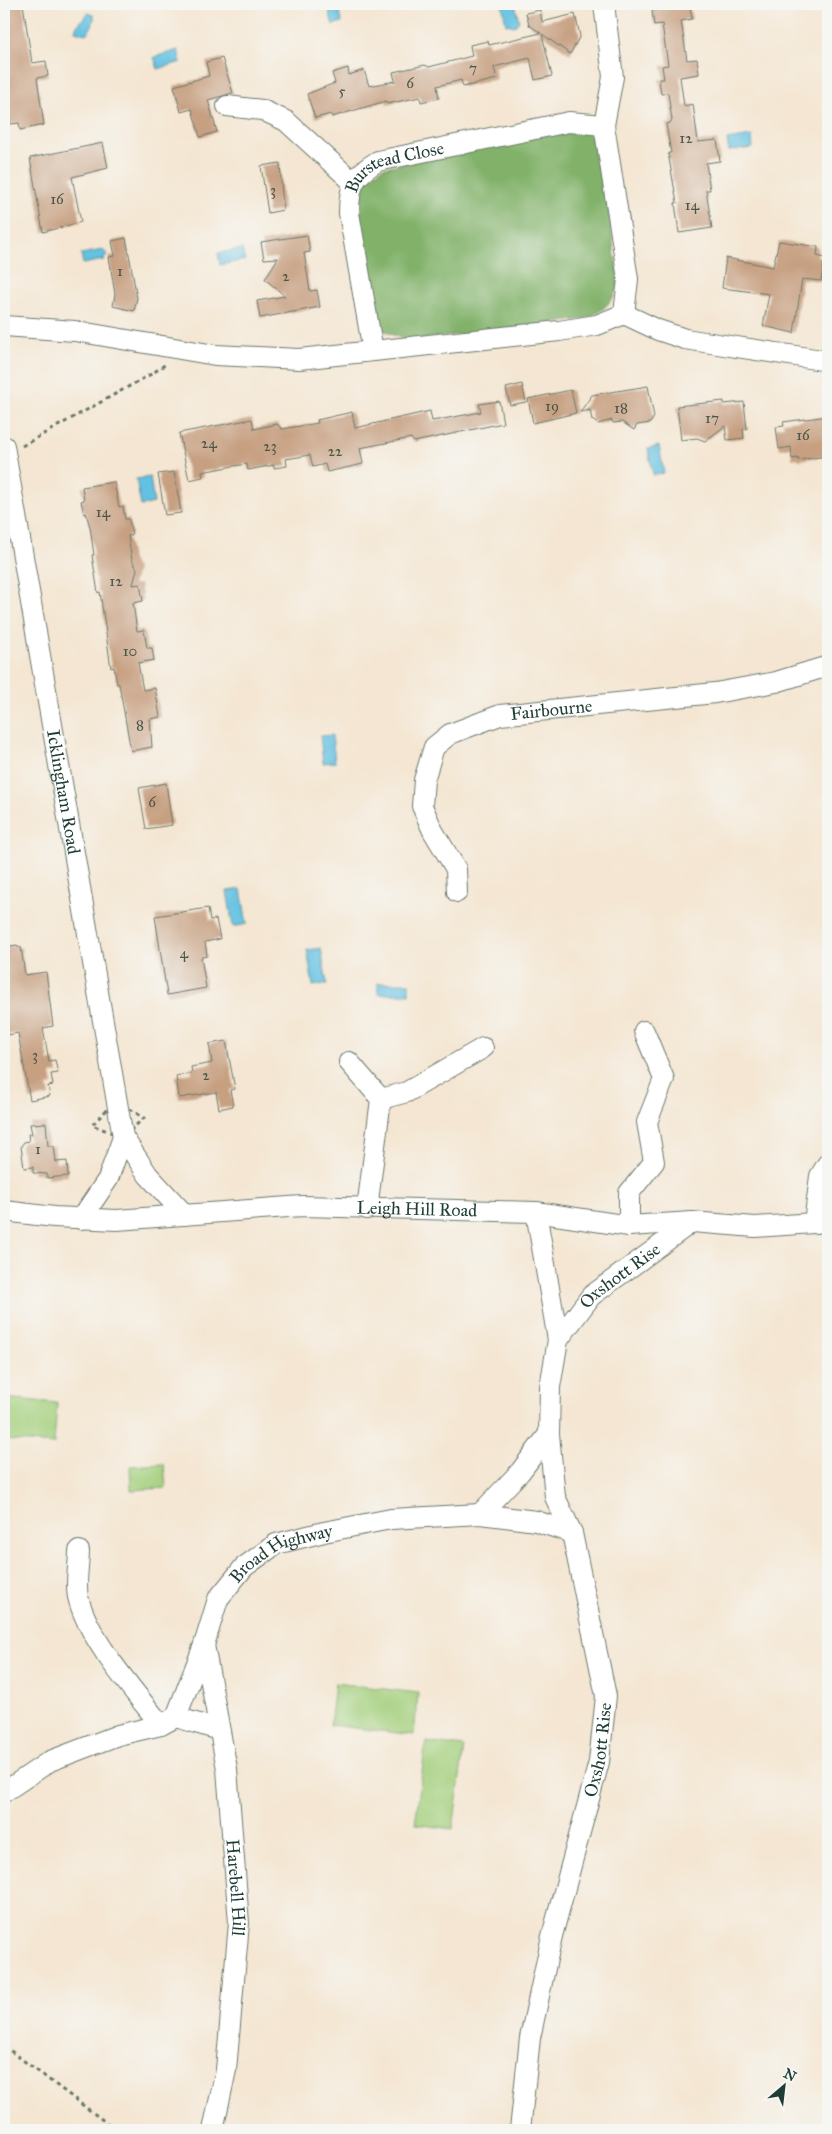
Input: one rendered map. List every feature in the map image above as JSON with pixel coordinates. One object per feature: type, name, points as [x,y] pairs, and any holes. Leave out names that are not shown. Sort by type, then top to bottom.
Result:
[{"type":"street","points":[[604,4],[613,77],[604,125],[610,151],[628,279],[624,314]]},
{"type":"street","points":[[227,106],[262,110],[286,121],[353,182]]},
{"type":"street","name":"Burstead Close","points":[[373,351],[349,212],[349,195],[353,182],[363,170],[378,161],[569,122],[604,125]]},
{"type":"street","points":[[4,326],[75,331],[183,351],[262,358],[299,359],[559,331],[598,325],[624,314],[658,330],[685,339],[828,361]]},
{"type":"street","name":"Icklingham Road","points":[[4,450],[123,1137],[148,1175],[186,1215]]},
{"type":"street","name":"Fairbourne","points":[[457,892],[456,869],[433,831],[422,806],[424,780],[434,747],[450,734],[500,715],[715,693],[776,682],[828,666]]},
{"type":"street","points":[[629,1226],[629,1192],[654,1162],[647,1122],[664,1079],[644,1031]]},
{"type":"street","points":[[381,1099],[407,1092],[482,1048]]},
{"type":"street","points":[[349,1062],[381,1099],[367,1209]]},
{"type":"street","name":"Icklingham Road","points":[[82,1219],[108,1179],[123,1137]]},
{"type":"street","points":[[821,1222],[820,1176],[828,1164]]},
{"type":"street","name":"Leigh Hill Road","points":[[4,1211],[82,1219],[117,1220],[302,1206],[536,1212],[629,1226],[692,1222],[756,1227],[821,1222]]},
{"type":"street","name":"Oxshott Rise","points":[[520,2130],[530,2038],[552,1936],[599,1762],[606,1696],[572,1533],[555,1497],[549,1434],[550,1387],[558,1340],[536,1212]]},
{"type":"street","name":"Oxshott Rise","points":[[558,1340],[591,1296],[692,1222]]},
{"type":"street","points":[[480,1514],[520,1472],[549,1434]]},
{"type":"street","name":"Broad Highway","points":[[168,1721],[204,1645],[218,1599],[244,1567],[276,1544],[324,1532],[391,1519],[480,1514],[536,1521],[572,1533]]},
{"type":"street","points":[[79,1551],[78,1596],[94,1633],[128,1684],[168,1721]]},
{"type":"street","name":"Harebell Hill","points":[[204,1645],[227,1769],[239,1923],[226,2070],[213,2130]]},
{"type":"street","points":[[4,1792],[50,1761],[118,1735],[168,1721],[219,1730]]},
{"type":"path","points":[[4,450],[153,374],[183,351]]},
{"type":"path","points":[[4,2046],[116,2130]]},
{"type":"green space","points":[[558,129],[587,133],[599,141],[619,285],[610,302],[601,310],[585,319],[406,341],[385,331],[377,322],[356,197],[360,185],[382,168]]},
{"type":"green space","points":[[4,1398],[57,1403],[54,1444],[4,1440]]},
{"type":"green space","points":[[164,1464],[166,1488],[131,1490],[130,1466]]},
{"type":"green space","points":[[335,1683],[418,1693],[414,1735],[330,1725]]},
{"type":"green space","points":[[426,1742],[464,1747],[453,1829],[415,1824]]},
{"type":"water","points":[[327,4],[337,4],[342,22],[333,25]]},
{"type":"water","points":[[502,4],[515,4],[519,21],[515,26],[506,24]]},
{"type":"water","points":[[88,13],[94,15],[89,31],[86,34],[75,31],[76,27]]},
{"type":"water","points":[[178,50],[181,62],[158,69],[154,57]]},
{"type":"water","points":[[752,136],[753,148],[729,151],[727,140]]},
{"type":"water","points":[[242,249],[245,260],[220,265],[218,253]]},
{"type":"water","points":[[103,250],[107,254],[104,260],[83,264],[81,254]]},
{"type":"water","points":[[659,446],[664,473],[653,475],[648,449]]},
{"type":"water","points":[[150,477],[154,503],[141,506],[136,479]]},
{"type":"water","points":[[332,735],[335,762],[323,763],[320,736]]},
{"type":"water","points":[[241,889],[247,924],[233,927],[227,891]]},
{"type":"water","points":[[321,948],[327,984],[313,986],[307,950]]},
{"type":"water","points":[[378,983],[409,983],[409,994],[378,994]]},
{"type":"building","points":[[4,4],[23,4],[32,63],[46,61],[48,76],[37,78],[44,125],[20,130],[19,123],[11,124],[5,86],[9,85],[4,49]]},
{"type":"building","points":[[659,4],[687,4],[690,7],[692,19],[681,21],[687,60],[697,59],[699,74],[680,77],[684,106],[693,104],[698,142],[717,140],[720,161],[706,163],[710,190],[706,190],[712,228],[679,233],[675,203],[677,203],[668,153],[671,153],[666,124],[672,120],[668,93],[661,94],[659,79],[664,79],[662,66],[668,65],[662,24],[654,25],[652,11],[659,10]]},
{"type":"building","points":[[540,10],[542,22],[575,14],[580,36],[570,54],[542,34],[552,76],[535,80],[530,58],[494,67],[497,79],[463,87],[461,80],[437,86],[439,98],[421,102],[420,97],[387,104],[386,101],[332,117],[331,114],[315,118],[307,94],[335,83],[332,73],[348,68],[349,75],[364,70],[369,86],[395,81],[393,72],[425,65],[429,67],[472,56],[470,45],[488,41],[489,45],[541,33],[529,25],[526,13]]},
{"type":"building","points":[[222,58],[233,93],[208,100],[217,132],[200,137],[192,109],[181,112],[174,86],[209,76],[206,62]]},
{"type":"building","points":[[103,143],[108,168],[72,177],[81,222],[43,232],[30,158]]},
{"type":"building","points":[[280,163],[283,210],[268,213],[261,166]]},
{"type":"building","points":[[307,235],[310,252],[304,253],[310,291],[317,290],[320,307],[260,318],[257,301],[285,296],[265,279],[278,258],[264,259],[261,242]]},
{"type":"building","points":[[126,238],[137,298],[134,311],[113,306],[115,294],[109,257],[115,256],[112,241]]},
{"type":"building","points":[[779,241],[818,247],[817,256],[825,258],[821,281],[802,279],[794,333],[763,326],[769,294],[722,288],[726,258],[773,267]]},
{"type":"building","points":[[522,384],[526,402],[510,405],[506,388]]},
{"type":"building","points":[[648,386],[654,417],[650,423],[637,425],[634,430],[622,422],[613,423],[612,420],[598,424],[592,420],[590,410],[580,412],[592,395]]},
{"type":"building","points":[[571,390],[576,413],[533,423],[528,399]]},
{"type":"building","points":[[499,401],[503,423],[414,442],[411,438],[360,448],[363,464],[327,472],[325,464],[313,467],[310,455],[286,459],[287,466],[274,468],[274,465],[248,470],[247,464],[202,472],[203,477],[189,480],[179,433],[252,419],[254,429],[277,424],[282,429],[318,423],[317,420],[352,412],[355,428],[430,411],[432,421],[481,412],[479,404]]},
{"type":"building","points":[[724,401],[724,404],[744,402],[747,429],[743,429],[744,438],[727,440],[725,426],[705,441],[697,438],[681,440],[677,406]]},
{"type":"building","points":[[828,416],[828,456],[798,460],[798,458],[792,459],[791,447],[779,449],[776,427],[784,426],[783,422]]},
{"type":"building","points":[[174,472],[181,513],[165,515],[158,474]]},
{"type":"building","points":[[114,482],[119,507],[123,506],[125,519],[129,519],[132,535],[128,536],[132,560],[137,569],[133,585],[140,584],[143,601],[133,603],[137,631],[144,630],[147,648],[152,648],[154,660],[138,663],[143,690],[155,688],[160,717],[150,719],[152,747],[131,751],[119,684],[117,684],[114,667],[111,668],[100,592],[98,593],[92,555],[94,555],[90,527],[81,501],[84,500],[82,487]]},
{"type":"building","points":[[166,783],[172,825],[146,829],[139,788]]},
{"type":"building","points":[[208,908],[210,920],[216,919],[220,939],[205,942],[207,956],[201,957],[206,988],[167,995],[155,916]]},
{"type":"building","points":[[17,945],[17,947],[21,947],[25,975],[46,972],[53,1026],[43,1028],[49,1061],[55,1060],[58,1073],[51,1074],[53,1085],[48,1086],[50,1096],[30,1100],[18,1033],[8,1035],[4,1010],[4,947]]},
{"type":"building","points":[[226,1041],[235,1089],[230,1090],[233,1106],[219,1109],[216,1092],[179,1098],[176,1076],[192,1073],[191,1067],[212,1063],[209,1044]]},
{"type":"building","points":[[46,1123],[48,1146],[54,1146],[56,1162],[67,1161],[68,1176],[47,1178],[47,1174],[33,1173],[33,1167],[24,1168],[21,1146],[24,1142],[29,1141],[28,1134],[32,1134],[30,1124]]}]
